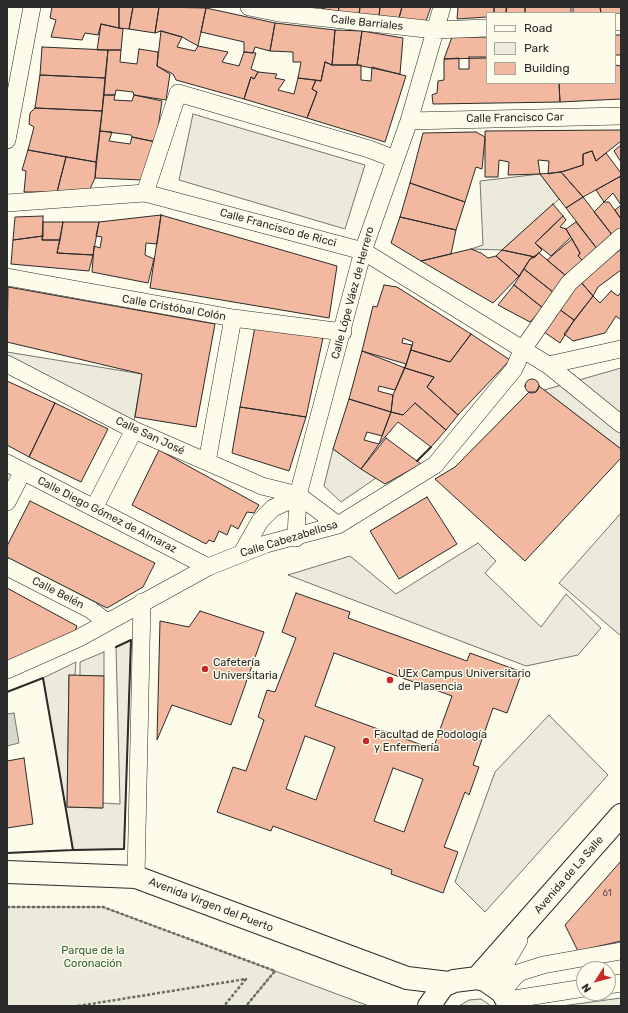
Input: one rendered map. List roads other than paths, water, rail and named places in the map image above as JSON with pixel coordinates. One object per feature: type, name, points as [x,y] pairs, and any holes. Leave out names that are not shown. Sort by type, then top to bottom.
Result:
[{"type":"main road","name":"Avenida de La Salle","points":[[498,993],[533,917],[621,815]]},
{"type":"main road","name":"Avenida Virgen del Puerto","points":[[7,872],[136,877],[407,978],[449,983]]},
{"type":"main road","name":"Avenida Virgen del Puerto","points":[[407,978],[430,1005]]},
{"type":"main road","points":[[430,1005],[443,986],[463,979],[498,993]]},
{"type":"street","points":[[7,140],[12,85],[32,7]]},
{"type":"street","name":"Calle Barriales","points":[[248,7],[279,13],[435,30],[486,28]]},
{"type":"street","name":"Calle Lópe Váez de Herrero","points":[[296,538],[296,497],[343,332],[363,251],[409,121],[442,7]]},
{"type":"street","points":[[145,193],[178,93],[368,149],[395,159]]},
{"type":"street","name":"Calle Francisco Car","points":[[409,121],[621,116]]},
{"type":"street","name":"Calle Francisco de Ricci","points":[[7,203],[145,193],[363,251],[548,365]]},
{"type":"street","name":"Calle Cabezabellosa","points":[[7,670],[79,638],[208,567],[266,544],[296,538],[338,525],[435,465],[514,369],[523,349],[569,283],[621,237]]},
{"type":"street","name":"Calle Cristóbal Colón","points":[[7,277],[233,318],[343,332]]},
{"type":"street","points":[[207,462],[233,318]]},
{"type":"street","points":[[548,365],[621,349]]},
{"type":"street","name":"Calle San José","points":[[7,364],[134,430],[262,486],[296,497]]},
{"type":"street","points":[[548,365],[621,424]]},
{"type":"street","points":[[94,508],[134,430]]},
{"type":"street","name":"Calle Diego Gómez de Almaraz","points":[[7,463],[208,567]]},
{"type":"street","points":[[7,502],[23,472]]},
{"type":"street","points":[[296,497],[338,525]]},
{"type":"street","points":[[266,544],[269,523],[277,511],[296,497]]},
{"type":"street","points":[[242,553],[260,521],[272,508],[296,497]]},
{"type":"street","name":"Calle Belén","points":[[7,567],[91,610],[107,622]]},
{"type":"street","points":[[136,877],[142,602]]},
{"type":"street","points":[[498,993],[518,974],[543,965],[621,951]]},
{"type":"street","points":[[498,993],[576,988]]},
{"type":"street","points":[[540,1006],[576,991]]},
{"type":"place","name":"Cafetería Universitaria","points":[[205,669]]},
{"type":"place","name":"UEx Campus Universitario de Plasencia","points":[[390,680]]},
{"type":"place","name":"Facultad de Podología y Enfermería","points":[[366,741]]},
{"type":"park label","name":"Parque de la Coronación","points":[[93,957]]}]
